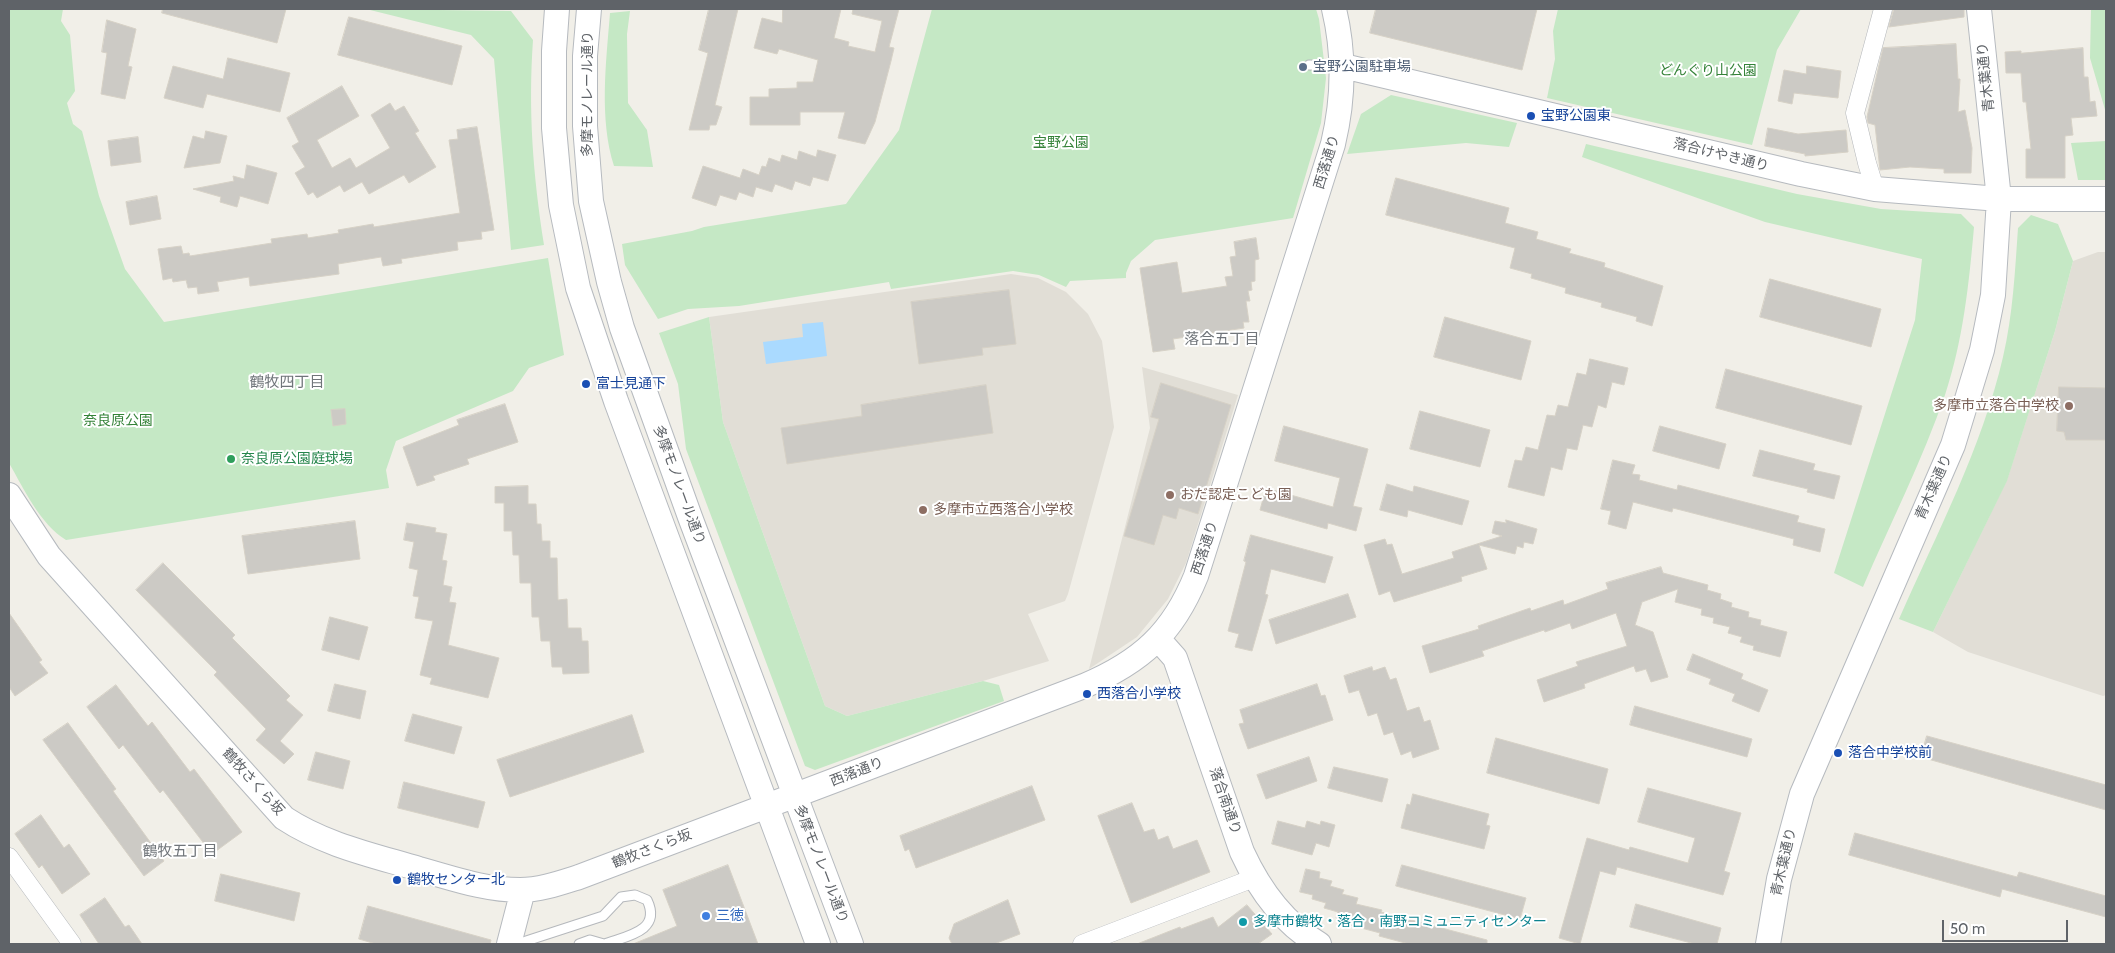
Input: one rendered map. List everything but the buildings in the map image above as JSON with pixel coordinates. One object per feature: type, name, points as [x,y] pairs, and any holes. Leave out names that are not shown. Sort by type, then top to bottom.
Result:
[{"type":"street","points":[[558,9],[554,51],[554,128],[561,205],[578,288],[616,401],[818,944]]},
{"type":"street","name":"多摩モノレール通り","points":[[589,9],[586,40],[585,126],[591,201],[608,282],[622,328],[690,518],[851,944]]},
{"type":"street","name":"西落通り","points":[[795,795],[1093,683],[1122,668],[1159,640],[1186,600],[1196,576],[1333,144],[1342,92],[1343,66],[1340,35],[1334,9]]},
{"type":"street","points":[[1875,189],[1866,163],[1855,113],[1883,9]]},
{"type":"street","name":"青木葉通り","points":[[1768,944],[1779,879],[1802,794],[1953,444],[1968,402],[1982,350],[1993,295],[1999,199],[1978,9]]},
{"type":"street","name":"落合けやき通り","points":[[1343,66],[1800,174],[1875,189],[1999,199],[2106,199]]},
{"type":"street","name":"鶴牧さくら坂","points":[[9,495],[49,556],[284,818],[304,831],[332,844],[475,885],[523,890],[552,886],[579,877],[795,795]]},
{"type":"street","name":"落合南通り","points":[[1159,640],[1175,658],[1242,852],[1254,878],[1278,909],[1301,934],[1319,944]]},
{"type":"street","points":[[9,857],[66,942]]},
{"type":"street","points":[[1082,944],[1254,878]]},
{"type":"street","points":[[509,944],[523,890]]},
{"type":"lane","points":[[1309,65],[1343,66]]},
{"type":"lane","points":[[517,944],[603,916],[621,897],[634,895],[647,900],[652,910],[649,922],[643,930],[604,944],[590,940],[579,944]]},
{"type":"shaded area","name":"多摩市立落合中学校","points":[[2098,252],[2106,252],[2106,695],[2103,696],[1968,652],[1933,632],[2007,480],[2055,331],[2073,261]]},
{"type":"shaded area","name":"多摩市立西落合小学校","points":[[1011,274],[1038,278],[1066,292],[1088,314],[1102,341],[1114,427],[1065,601],[1028,614],[1049,661],[983,681],[847,716],[825,706],[723,422],[709,317]]},
{"type":"shaded area","name":"おだ認定こども園","points":[[1142,367],[1238,395],[1186,563],[1168,599],[1137,637],[1089,669],[1150,428]]},
{"type":"green space","name":"奈良原公園","points":[[9,9],[63,9],[61,21],[70,35],[75,91],[67,103],[73,124],[82,131],[99,196],[125,269],[164,322],[548,258],[564,355],[529,368],[513,391],[396,441],[386,470],[389,488],[66,540],[48,525],[40,515],[9,463]]},
{"type":"green space","points":[[366,9],[511,11],[533,40],[532,142],[544,245],[511,250],[494,59],[471,35]]},
{"type":"green space","name":"宝野公園","points":[[932,9],[1316,9],[1319,19],[1326,78],[1321,123],[1293,218],[1155,240],[1131,261],[1126,278],[1070,281],[1066,287],[1039,275],[1013,271],[891,289],[889,282],[739,306],[688,309],[658,319],[625,265],[622,244],[704,227],[846,204],[899,130]]},
{"type":"green space","name":"どんぐり山公園","points":[[1558,9],[1801,9],[1777,50],[1752,145],[1547,98],[1555,59],[1553,31]]},
{"type":"green space","points":[[2091,9],[2106,9],[2106,113],[2090,58]]},
{"type":"green space","points":[[630,11],[627,34],[628,103],[647,130],[653,167],[614,166],[606,129],[605,91],[610,13]]},
{"type":"green space","points":[[1391,95],[1517,123],[1509,147],[1466,143],[1347,154],[1361,114]]},
{"type":"green space","points":[[2106,141],[2106,180],[2078,180],[2071,143]]},
{"type":"green space","points":[[1586,144],[1797,194],[1881,209],[1961,214],[1974,227],[1961,333],[1945,395],[1916,468],[1863,587],[1834,573],[1915,320],[1922,259],[1765,222],[1582,157]]},
{"type":"green space","points":[[2031,215],[2058,224],[2073,261],[2055,331],[2007,481],[1933,632],[1899,619],[1971,457],[1994,391],[2009,325],[2018,228]]},
{"type":"green space","points":[[709,317],[723,422],[825,706],[847,716],[983,681],[999,685],[1004,701],[815,770],[805,766],[686,449],[678,384],[659,333]]},
{"type":"water","points":[[823,322],[827,356],[766,364],[763,342],[803,337],[802,324]]},
{"type":"place","name":"宝野公園駐車場","points":[[1303,67]]},
{"type":"place","name":"宝野公園東","points":[[1531,116]]},
{"type":"place","name":"富士見通下","points":[[586,384]]},
{"type":"place","name":"多摩市立落合中学校","points":[[2069,406]]},
{"type":"place","name":"奈良原公園庭球場","points":[[231,459]]},
{"type":"place","name":"おだ認定こども園","points":[[1170,495]]},
{"type":"place","name":"多摩市立西落合小学校","points":[[923,510]]},
{"type":"place","name":"西落合小学校","points":[[1087,694]]},
{"type":"place","name":"落合中学校前","points":[[1838,753]]},
{"type":"place","name":"鶴牧センター北","points":[[397,880]]},
{"type":"place","name":"三徳","points":[[706,916]]},
{"type":"place","name":"多摩市鶴牧・落合・南野コミュニティセンター","points":[[1243,922]]},
{"type":"district","name":"落合五丁目","points":[[1222,340]]},
{"type":"district","name":"鶴牧四丁目","points":[[287,383]]},
{"type":"district","name":"鶴牧五丁目","points":[[180,852]]}]
